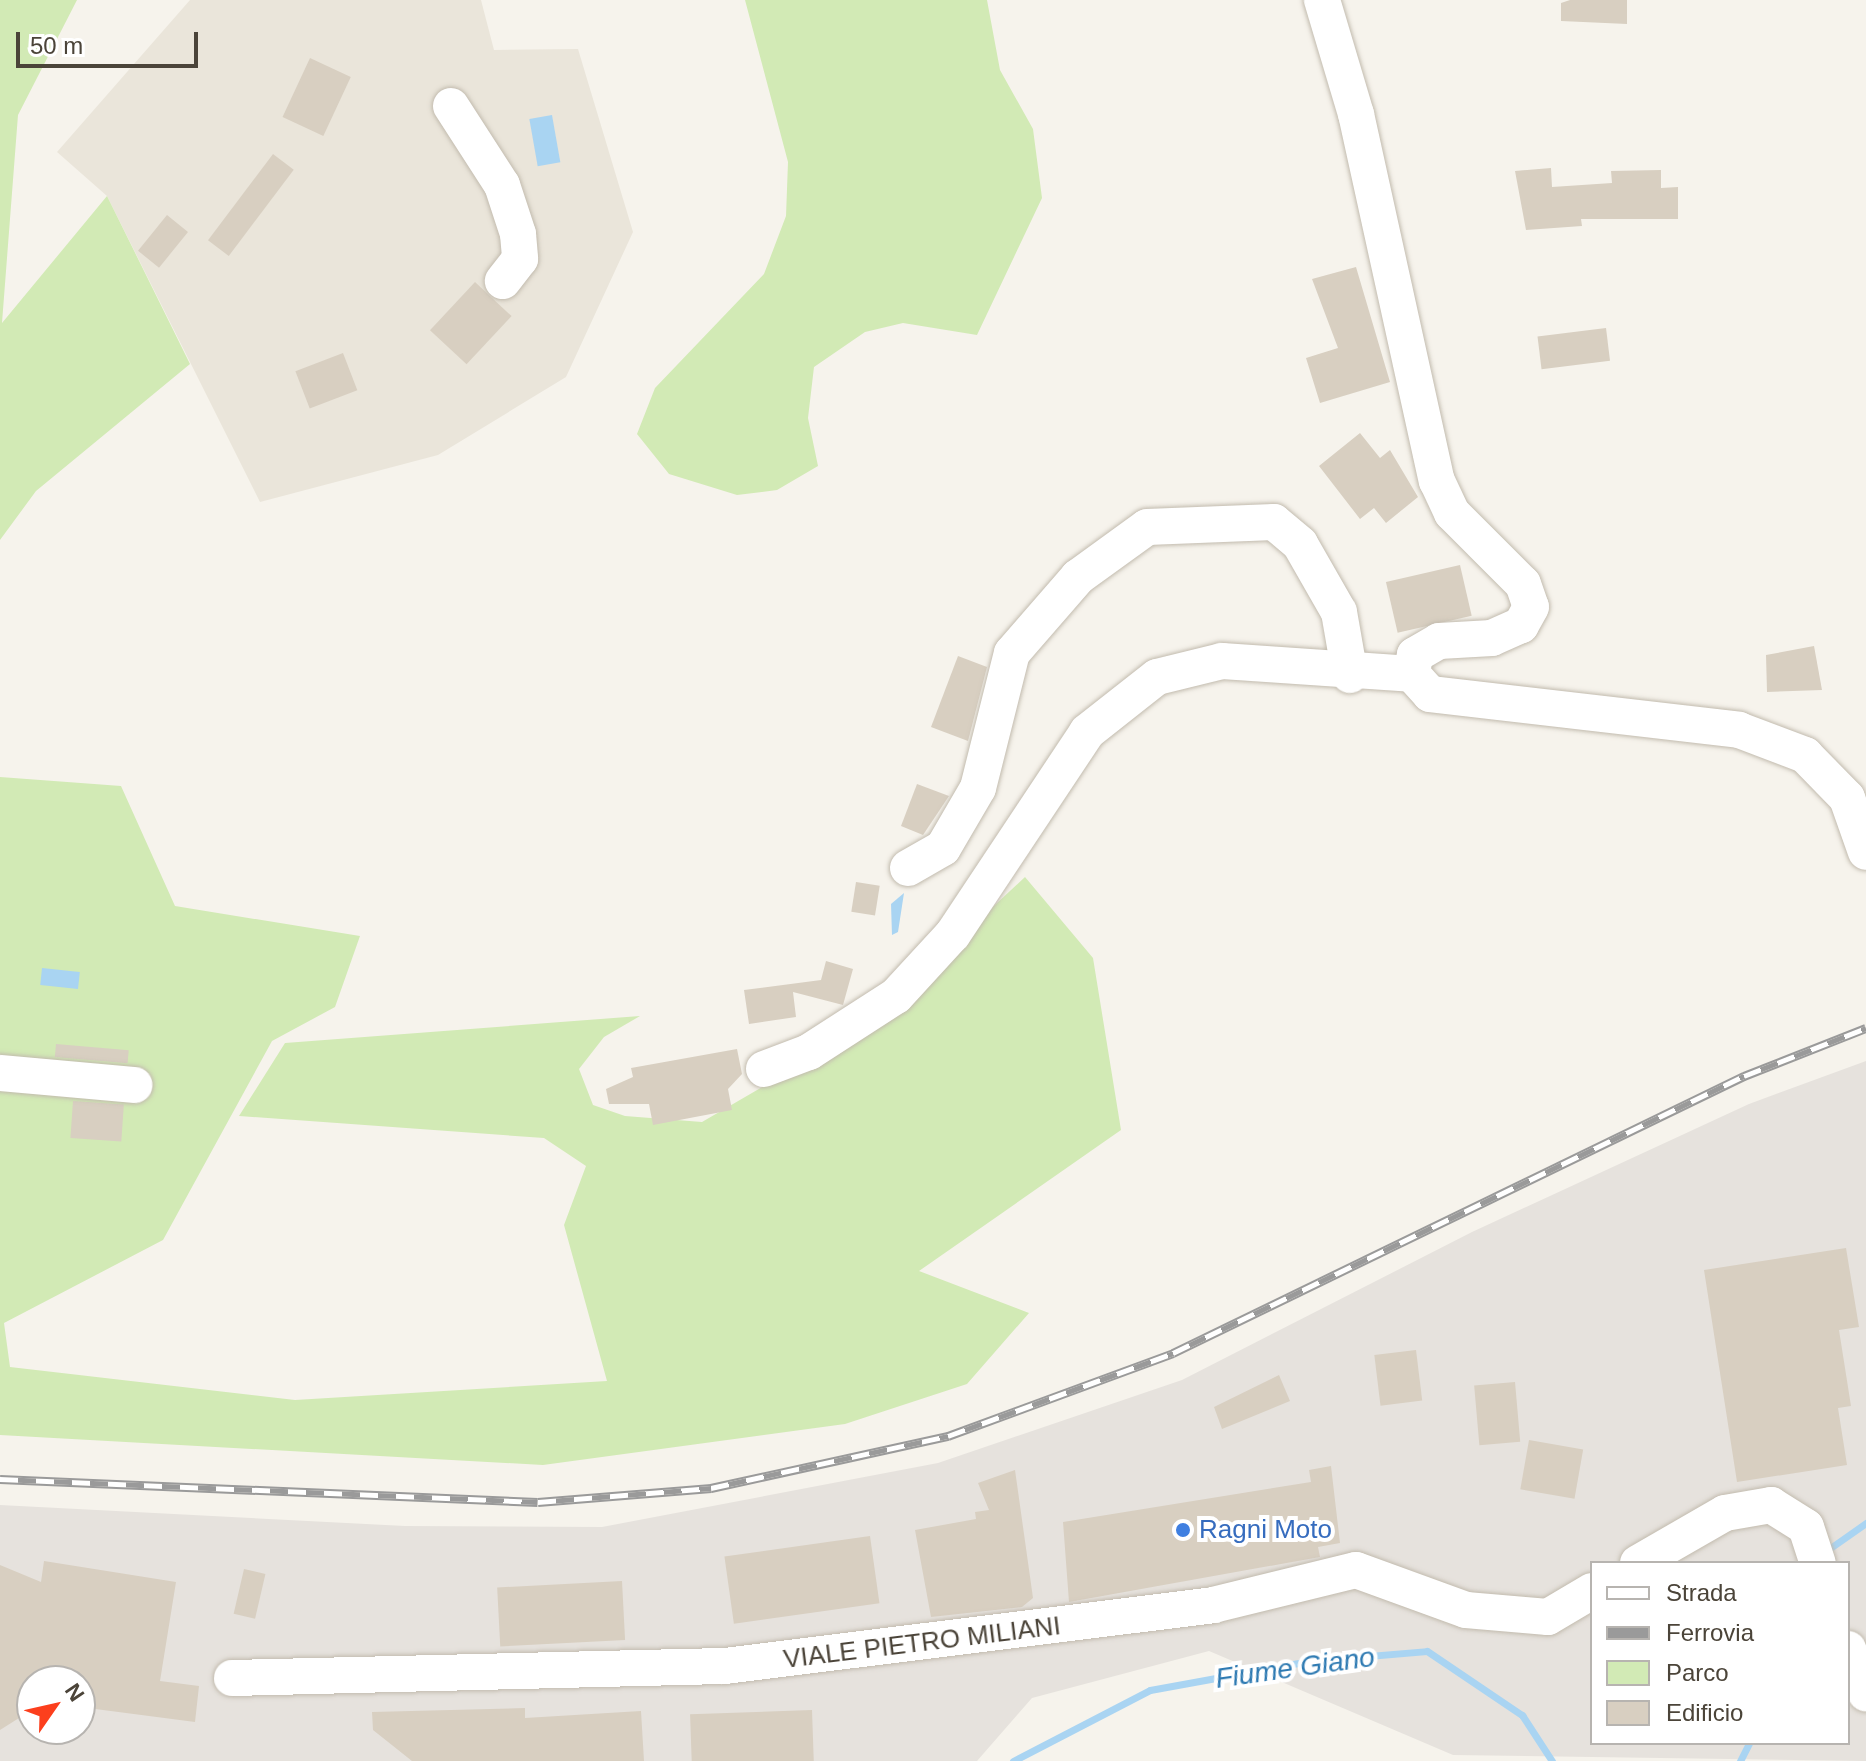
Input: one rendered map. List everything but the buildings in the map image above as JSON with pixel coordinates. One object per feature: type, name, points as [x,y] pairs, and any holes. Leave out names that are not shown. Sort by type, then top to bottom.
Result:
[{"type":"street","points":[[1322,0],[1356,114],[1437,481],[1452,513],[1523,584],[1531,607],[1521,625],[1492,638],[1439,641],[1415,655],[1412,674]]},
{"type":"street","points":[[451,106],[502,185],[518,234],[520,259],[503,281]]},
{"type":"street","points":[[908,868],[943,848],[978,788],[1012,653],[1078,577],[1147,527],[1274,522],[1300,544],[1339,612],[1350,675]]},
{"type":"street","points":[[764,1069],[809,1052],[896,996],[953,934],[1087,732],[1157,677],[1222,661],[1350,675],[1412,674],[1430,694],[1739,730],[1805,755],[1847,798],[1866,852]]},
{"type":"street","points":[[0,1073],[134,1085]]},
{"type":"street","points":[[1641,1561],[1725,1513],[1771,1505],[1806,1527],[1817,1561]]},
{"type":"street","name":"VIALE PIETRO MILIANI","points":[[232,1678],[725,1666],[1213,1605],[1356,1570],[1466,1610],[1548,1617],[1590,1592]]},
{"type":"street","points":[[1850,1654],[1866,1693]]},
{"type":"shaded area","points":[[190,0],[481,0],[494,50],[578,49],[633,232],[566,377],[438,455],[260,502],[107,196],[57,152]]},
{"type":"shaded area","points":[[1866,1061],[1866,1761],[1453,1755],[1209,1651],[1032,1698],[977,1761],[0,1761],[0,1505],[405,1526],[602,1527],[938,1463],[1182,1380],[1472,1232],[1749,1104]]},
{"type":"green space","points":[[0,0],[77,0],[18,115],[2,323],[107,196],[190,364],[36,491],[0,540]]},
{"type":"green space","points":[[745,0],[987,0],[1000,70],[1033,129],[1042,198],[977,335],[903,323],[865,332],[814,367],[808,418],[818,466],[777,490],[737,495],[669,474],[637,434],[655,388],[764,274],[786,216],[788,162]]},
{"type":"green space","points":[[0,777],[121,786],[175,906],[360,936],[335,1007],[272,1041],[163,1240],[4,1323],[10,1367],[295,1400],[607,1381],[564,1225],[586,1166],[544,1138],[239,1116],[285,1043],[640,1016],[604,1037],[579,1069],[593,1105],[625,1116],[702,1122],[862,1029],[1025,877],[1093,958],[1121,1130],[919,1271],[1029,1313],[967,1384],[845,1424],[543,1465],[0,1435]]},
{"type":"water","points":[[552,115],[560,162],[538,166],[529,119]]},
{"type":"water","points":[[904,893],[898,932],[892,935],[891,904]]},
{"type":"water","points":[[42,968],[80,972],[78,989],[40,985]]},
{"type":"waterway","name":"Fiume Giano","points":[[1826,1551],[1866,1523]]},
{"type":"waterway","name":"Fiume Giano","points":[[1013,1761],[1150,1690],[1309,1661],[1427,1651],[1522,1715],[1552,1761]]},
{"type":"waterway","name":"Fiume Giano","points":[[1740,1761],[1748,1745]]},
{"type":"railway","points":[[0,1479],[538,1502],[711,1488],[948,1436],[1173,1353],[1744,1076],[1866,1028]]},
{"type":"place","name":"Ragni Moto","points":[[1183,1530]]}]
